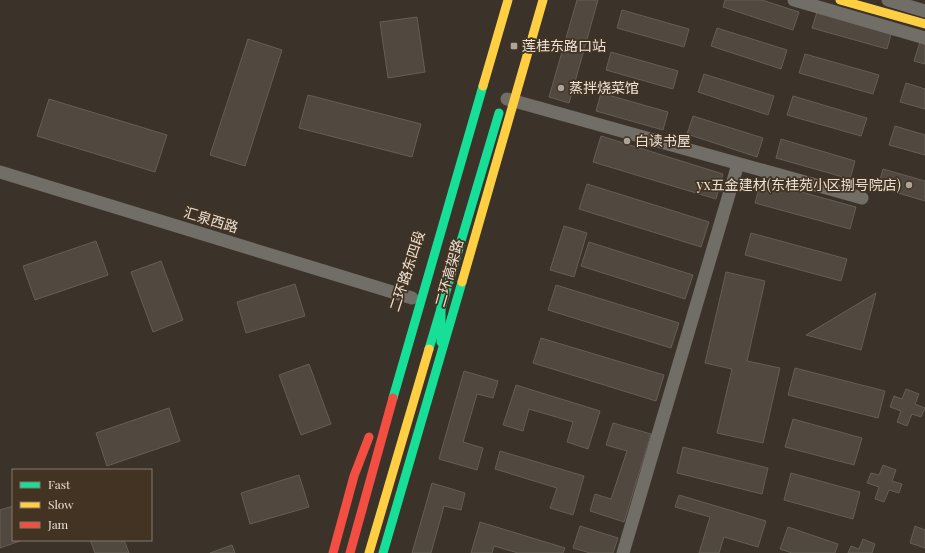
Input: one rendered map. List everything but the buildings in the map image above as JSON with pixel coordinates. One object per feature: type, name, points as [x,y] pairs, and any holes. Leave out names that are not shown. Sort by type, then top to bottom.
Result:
[{"type":"main road","name":"二环高架路","points":[[350,553],[416,301],[508,0]]},
{"type":"main road","name":"二环路东四段","points":[[340,553],[416,301],[512,0]]},
{"type":"main road","points":[[524,30],[534,0]]},
{"type":"main road","name":"二环高架路","points":[[383,553],[543,0]]},
{"type":"main road","points":[[840,0],[925,24]]},
{"type":"main road","points":[[370,553],[505,94]]},
{"type":"main road","points":[[382,404],[416,301]]},
{"type":"main road","points":[[395,545],[440,387],[441,308]]},
{"type":"main road","points":[[332,553],[354,476],[373,426]]},
{"type":"street","points":[[794,0],[925,38]]},
{"type":"street","points":[[888,0],[925,11]]},
{"type":"street","points":[[505,94],[738,164],[862,198]]},
{"type":"street","points":[[623,553],[738,164]]},
{"type":"street","name":"汇泉西路","points":[[0,172],[416,301]]},
{"type":"traffic: fast","points":[[393,398],[483,86]]},
{"type":"traffic: fast","points":[[429,349],[499,113]]},
{"type":"traffic: fast","points":[[383,553],[462,282]]},
{"type":"traffic: fast","points":[[441,308],[441,342]]},
{"type":"traffic: slow","points":[[483,86],[508,0]]},
{"type":"traffic: slow","points":[[462,282],[543,0]]},
{"type":"traffic: slow","points":[[840,0],[925,24]]},
{"type":"traffic: slow","points":[[369,553],[429,349]]},
{"type":"traffic: jam","points":[[350,553],[393,398]]},
{"type":"traffic: jam","points":[[333,553],[354,476],[369,437]]},
{"type":"place","name":"莲桂东路口站","points":[[514,46]]},
{"type":"place","name":"蒸拌烧菜馆","points":[[561,88]]},
{"type":"place","name":"白读书屋","points":[[627,141]]},
{"type":"place","name":"yx五金建材(东桂苑小区捌号院店)","points":[[909,185]]}]
